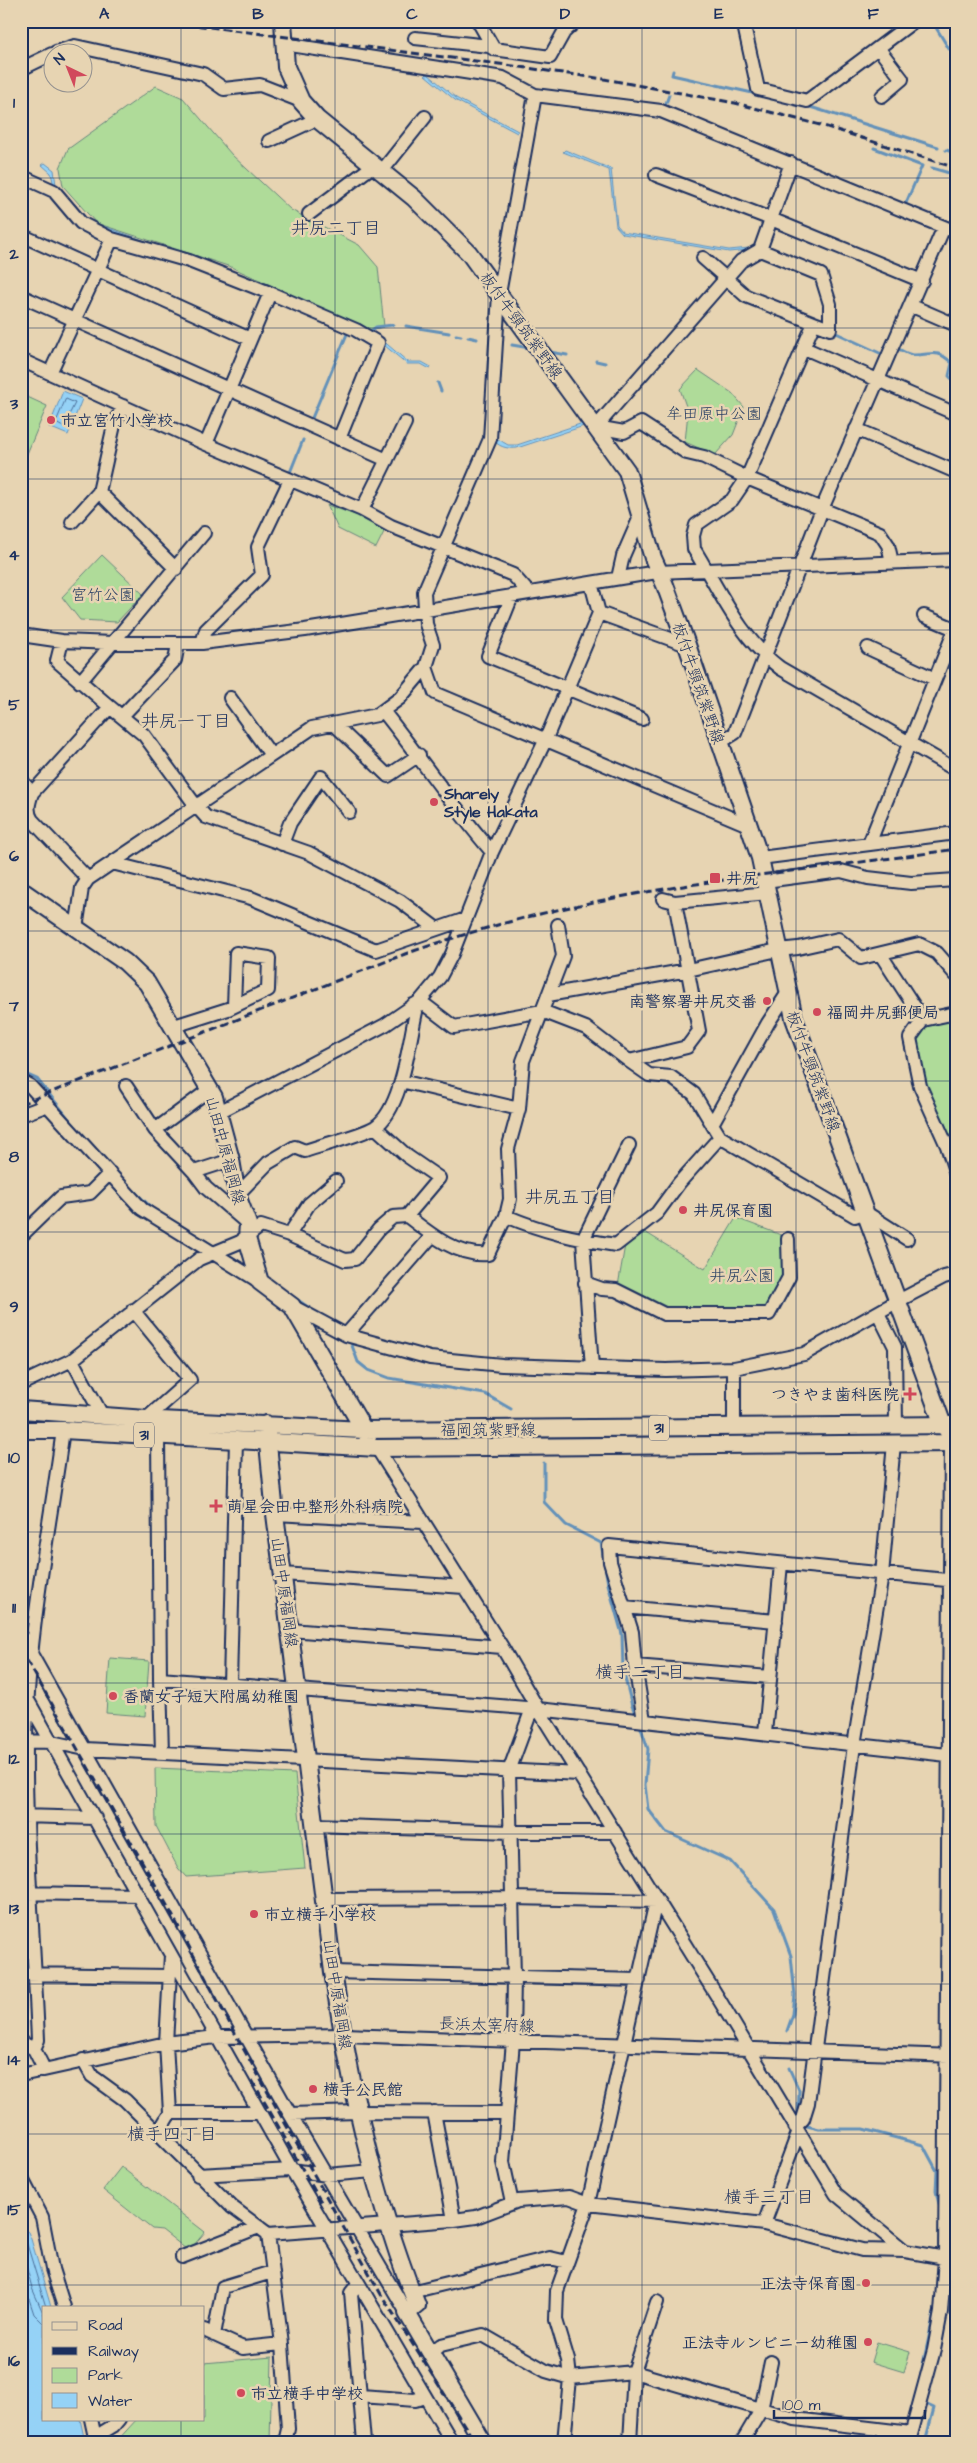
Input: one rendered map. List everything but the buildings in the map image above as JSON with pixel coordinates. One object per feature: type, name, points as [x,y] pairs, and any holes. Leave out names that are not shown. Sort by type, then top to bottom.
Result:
[{"type":"main road","name":"板付牛頸筑紫野線","points":[[283,21],[286,67],[301,101],[318,119],[414,198],[460,243],[627,471],[657,572],[665,585],[760,858],[787,994],[803,1045],[898,1301],[951,1424],[954,1443]]},
{"type":"main road","name":"山田中原福岡線","points":[[21,890],[125,962],[147,983],[210,1089],[219,1112],[231,1160],[245,1235],[258,1276]]},
{"type":"main road","points":[[258,1276],[292,1306],[363,1430],[377,1448]]},
{"type":"main road","name":"福岡筑紫野線","points":[[21,1410],[146,1419],[363,1430],[734,1428],[951,1424]]},
{"type":"main road","name":"山田中原福岡線","points":[[266,1424],[274,1514],[299,1692],[333,1972],[358,2112],[388,2227],[417,2305],[407,2314]]},
{"type":"main road","name":"福岡筑紫野線","points":[[21,1430],[63,1430],[377,1448],[954,1443]]},
{"type":"main road","points":[[407,2314],[483,2442]]},
{"type":"street","points":[[478,21],[494,49]]},
{"type":"street","points":[[415,38],[489,46],[494,49],[550,57],[564,32],[576,21]]},
{"type":"street","points":[[743,21],[758,89],[807,101],[914,21]]},
{"type":"street","points":[[284,44],[502,78],[535,95],[661,111],[950,230],[922,281],[856,429],[799,566],[734,732],[719,743]]},
{"type":"street","points":[[879,49],[902,80],[882,96]]},
{"type":"street","points":[[92,50],[203,74],[224,89],[260,85],[301,101]]},
{"type":"street","points":[[21,69],[42,59]]},
{"type":"street","points":[[76,929],[82,888],[88,879],[312,728],[377,715],[400,698],[426,667],[433,644],[425,611],[424,592],[490,439],[499,294],[535,95]]},
{"type":"street","points":[[310,214],[378,168],[425,117]]},
{"type":"street","points":[[269,141],[318,119]]},
{"type":"street","points":[[596,427],[741,261],[760,250],[791,163]]},
{"type":"street","points":[[21,176],[54,191],[81,223],[112,239],[189,260],[356,330],[378,343],[339,439]]},
{"type":"street","points":[[656,176],[771,219],[922,281]]},
{"type":"street","points":[[21,235],[250,339]]},
{"type":"street","points":[[50,373],[112,239]]},
{"type":"street","points":[[703,258],[746,296],[830,329],[830,304],[821,275],[760,250]]},
{"type":"street","points":[[206,444],[270,293]]},
{"type":"street","points":[[21,296],[387,460]]},
{"type":"street","points":[[912,306],[956,325]]},
{"type":"street","points":[[814,323],[747,478],[732,500],[696,525],[693,536],[694,549],[735,620],[764,656],[780,668],[956,770]]},
{"type":"street","points":[[804,348],[956,414]]},
{"type":"street","points":[[21,360],[206,444],[362,510],[391,526],[513,575],[529,593]]},
{"type":"street","points":[[72,522],[99,492],[114,425],[123,406]]},
{"type":"street","points":[[362,510],[405,423]]},
{"type":"street","points":[[596,427],[624,432],[641,423],[686,453],[704,457],[747,478],[880,532],[888,545],[892,562]]},
{"type":"street","points":[[856,429],[956,472]]},
{"type":"street","points":[[202,643],[206,630],[262,575],[258,547],[290,480]]},
{"type":"street","points":[[99,492],[176,569]]},
{"type":"street","points":[[618,578],[623,556],[640,517]]},
{"type":"street","points":[[80,682],[176,569],[204,533]]},
{"type":"street","points":[[21,635],[62,641],[202,643],[305,630],[657,572],[956,560]]},
{"type":"street","points":[[219,1112],[385,1025],[417,1003],[440,977],[452,954],[492,852],[545,741],[599,612],[591,582]]},
{"type":"street","points":[[512,596],[488,656],[642,720]]},
{"type":"street","points":[[599,612],[686,645]]},
{"type":"street","points":[[869,844],[936,679],[951,654],[955,628],[924,616]]},
{"type":"street","points":[[62,641],[57,661],[144,735],[206,817],[309,853],[400,901],[437,929]]},
{"type":"street","points":[[122,716],[175,660],[178,644]]},
{"type":"street","points":[[868,648],[936,679]]},
{"type":"street","points":[[426,667],[435,693],[748,825]]},
{"type":"street","points":[[230,698],[272,755]]},
{"type":"street","points":[[88,879],[29,815],[28,806],[32,793],[110,707]]},
{"type":"street","points":[[383,711],[418,755],[464,819],[492,852]]},
{"type":"street","points":[[334,724],[388,776],[418,755]]},
{"type":"street","points":[[282,844],[290,823],[321,777],[349,812]]},
{"type":"street","points":[[21,780],[32,793]]},
{"type":"street","points":[[760,858],[956,832]]},
{"type":"street","points":[[112,863],[251,898],[376,950],[466,918]]},
{"type":"street","points":[[630,1062],[687,1047],[699,1031],[688,970],[669,901],[766,887],[841,871],[868,878],[911,883],[956,880]]},
{"type":"street","points":[[21,1384],[72,1360],[200,1259],[261,1226],[289,1235],[345,1260],[356,1259],[379,1229],[393,1217],[407,1216],[432,1236],[474,1256],[488,1254],[506,1216],[510,1199],[508,1150],[519,1109],[523,1061],[563,956],[558,925]]},
{"type":"street","points":[[548,995],[688,970],[838,939],[861,958],[881,955],[919,944],[937,952],[956,975]]},
{"type":"street","points":[[881,955],[923,1020]]},
{"type":"street","points":[[712,1124],[768,1023],[787,994]]},
{"type":"street","points":[[417,1003],[454,1027],[542,1012],[586,1028],[649,1075],[671,1077],[694,1094],[720,1137],[855,1216],[864,1212],[907,1239]]},
{"type":"street","points":[[237,1194],[268,1163],[295,1147],[305,1151],[375,1127],[389,1112],[401,1081],[417,1003]]},
{"type":"street","points":[[172,1027],[234,1006]]},
{"type":"street","points":[[956,1013],[923,1020],[910,1038],[920,1086],[947,1146],[956,1174]]},
{"type":"street","points":[[401,1081],[519,1109]]},
{"type":"street","points":[[22,1082],[30,1086],[48,1105],[142,1209],[258,1276]]},
{"type":"street","points":[[126,1086],[155,1130],[194,1172],[245,1235]]},
{"type":"street","points":[[155,1130],[210,1089]]},
{"type":"street","points":[[21,1115],[48,1105]]},
{"type":"street","points":[[375,1127],[407,1156],[438,1178],[407,1216]]},
{"type":"street","points":[[506,1216],[541,1230],[582,1240],[616,1244],[657,1213],[698,1160],[720,1137]]},
{"type":"street","points":[[592,1368],[582,1240],[629,1145]]},
{"type":"street","points":[[194,1172],[231,1160]]},
{"type":"street","points":[[21,1236],[61,1197],[90,1193],[110,1173]]},
{"type":"street","points":[[289,1235],[309,1204],[336,1181]]},
{"type":"street","points":[[344,1334],[432,1236]]},
{"type":"street","points":[[585,1283],[602,1289],[616,1290],[664,1314],[769,1314],[789,1277],[788,1239]]},
{"type":"street","points":[[292,1306],[344,1334],[430,1358],[502,1365],[592,1368],[666,1370],[734,1368],[804,1354],[898,1301],[944,1277],[956,1274]]},
{"type":"street","points":[[133,1310],[190,1380],[146,1419]]},
{"type":"street","points":[[878,1313],[895,1347],[896,1426]]},
{"type":"street","points":[[72,1360],[102,1415]]},
{"type":"street","points":[[734,1368],[734,1428]]},
{"type":"street","points":[[34,2049],[38,2040],[35,1974],[25,1893],[24,1741],[31,1654],[63,1430]]},
{"type":"street","points":[[158,1436],[162,1753]]},
{"type":"street","points":[[230,1684],[236,1440]]},
{"type":"street","points":[[764,2224],[798,2126],[808,2103],[854,1745],[882,1575],[894,1443]]},
{"type":"street","points":[[430,2353],[441,2345],[483,2335],[546,2371],[570,2378],[634,2372],[795,2419],[910,2438],[942,2312],[945,2259],[952,2056],[954,1443]]},
{"type":"street","points":[[377,1448],[502,1647],[656,1901],[798,2126],[836,2194],[905,2251]]},
{"type":"street","points":[[274,1514],[423,1522]]},
{"type":"street","points":[[639,1719],[632,1632],[610,1562],[609,1546],[953,1581]]},
{"type":"street","points":[[765,1733],[781,1564]]},
{"type":"street","points":[[283,1574],[464,1587]]},
{"type":"street","points":[[624,1608],[776,1622]]},
{"type":"street","points":[[290,1630],[502,1647]]},
{"type":"street","points":[[21,1636],[290,2114],[407,2314]]},
{"type":"street","points":[[635,1666],[770,1677]]},
{"type":"street","points":[[160,1679],[230,1684],[299,1692],[538,1709],[952,1755]]},
{"type":"street","points":[[21,1688],[292,2170],[452,2442]]},
{"type":"street","points":[[512,2203],[503,2162],[513,2041],[514,1977],[509,1770],[530,1714],[538,1709]]},
{"type":"street","points":[[24,1741],[52,1742],[85,1749],[579,1774]]},
{"type":"street","points":[[24,1816],[95,1818]]},
{"type":"street","points":[[315,1824],[510,1832],[615,1832]]},
{"type":"street","points":[[25,1893],[138,1894]]},
{"type":"street","points":[[324,1899],[512,1898],[656,1901]]},
{"type":"street","points":[[564,2442],[570,2378],[568,2360],[556,2320],[556,2291],[588,2204],[656,1901]]},
{"type":"street","points":[[158,2133],[170,2113],[166,2043],[171,1955]]},
{"type":"street","points":[[333,1972],[639,1980]]},
{"type":"street","points":[[21,1974],[169,1976]]},
{"type":"street","name":"長浜太宰府線","points":[[21,2075],[166,2043],[216,2037],[343,2035],[952,2056]]},
{"type":"street","points":[[21,2042],[34,2049],[44,2069]]},
{"type":"street","points":[[83,2060],[92,2076],[125,2100],[232,2207],[264,2230],[282,2344],[288,2429],[285,2442]]},
{"type":"street","points":[[290,2114],[358,2112],[507,2113]]},
{"type":"street","points":[[434,2112],[454,2220]]},
{"type":"street","points":[[170,2113],[260,2113]]},
{"type":"street","points":[[198,2175],[292,2170],[327,2175],[373,2171]]},
{"type":"street","points":[[21,2177],[42,2217],[52,2269],[64,2306]]},
{"type":"street","points":[[182,2257],[264,2230],[357,2229],[454,2220],[476,2217],[512,2203],[569,2197],[588,2204],[764,2224],[862,2250],[905,2251],[945,2259]]},
{"type":"street","points":[[411,2292],[550,2258],[567,2262]]},
{"type":"street","points":[[272,2272],[223,2286],[209,2332],[243,2348],[282,2344]]},
{"type":"street","points":[[358,2284],[351,2293],[364,2442]]},
{"type":"street","points":[[630,2442],[634,2372],[657,2302]]},
{"type":"street","points":[[742,2442],[761,2410],[771,2362]]},
{"type":"street","points":[[361,2396],[416,2400],[424,2397]]},
{"type":"street","points":[[91,2420],[96,2439],[118,2420]]},
{"type":"green space","points":[[156,86],[183,98],[232,155],[291,210],[359,245],[378,267],[384,327],[369,330],[231,267],[96,223],[63,186],[60,168],[68,149]]},
{"type":"green space","name":"牟田原中公園","points":[[698,370],[732,393],[744,407],[733,435],[715,455],[685,442],[688,412],[680,389]]},
{"type":"green space","points":[[21,394],[47,406],[21,468]]},
{"type":"green space","points":[[327,505],[387,526],[376,548],[338,529]]},
{"type":"green space","name":"宮竹公園","points":[[102,555],[143,594],[117,622],[80,620],[62,597]]},
{"type":"green space","points":[[956,1016],[956,1162],[927,1096],[916,1039],[924,1026]]},
{"type":"green space","name":"井尻公園","points":[[736,1218],[781,1235],[783,1273],[766,1310],[662,1310],[618,1286],[626,1239],[640,1229],[705,1269]]},
{"type":"green space","points":[[110,1658],[149,1661],[145,1716],[106,1713]]},
{"type":"green space","points":[[155,1768],[295,1774],[305,1868],[186,1877],[178,1868],[156,1826]]},
{"type":"green space","points":[[121,2167],[205,2232],[194,2245],[186,2249],[162,2230],[152,2229],[103,2190]]},
{"type":"green space","points":[[877,2342],[910,2352],[904,2372],[871,2362]]},
{"type":"green space","name":"市立横手中学校","points":[[272,2357],[270,2442],[116,2442],[136,2420],[205,2420],[205,2363]]},
{"type":"water","points":[[428,74],[456,98],[518,131],[517,133],[455,100],[425,75]]},
{"type":"water","points":[[565,150],[611,169],[617,225],[623,232],[729,250],[749,248],[749,250],[729,252],[623,234],[616,226],[609,170],[563,152]]},
{"type":"water","points":[[45,163],[54,170],[56,185],[86,220],[234,272],[381,339],[408,362],[422,362],[431,367],[430,369],[421,364],[407,364],[379,341],[84,222],[54,186],[51,173],[42,165]]},
{"type":"water","points":[[63,391],[82,399],[68,435],[49,427]]},
{"type":"water","points":[[583,423],[584,426],[517,448],[503,447],[491,438],[493,436],[508,445],[517,445]]},
{"type":"water","points":[[21,2225],[28,2232],[31,2239],[51,2306],[42,2306],[42,2420],[80,2420],[85,2442],[21,2442]]},
{"type":"waterway","points":[[932,21],[949,49]]},
{"type":"waterway","points":[[673,71],[672,75],[757,94]]},
{"type":"waterway","points":[[665,106],[669,95]]},
{"type":"waterway","points":[[807,106],[938,147]]},
{"type":"waterway","points":[[874,148],[922,166],[906,203]]},
{"type":"waterway","points":[[946,150],[956,153]]},
{"type":"waterway","points":[[932,168],[956,175]]},
{"type":"waterway","points":[[368,333],[376,327],[393,325]]},
{"type":"waterway","points":[[406,326],[449,333]]},
{"type":"waterway","points":[[832,331],[884,355]]},
{"type":"waterway","points":[[312,418],[347,334]]},
{"type":"waterway","points":[[456,335],[461,336]]},
{"type":"waterway","points":[[468,337],[477,339]]},
{"type":"waterway","points":[[512,345],[530,348]]},
{"type":"waterway","points":[[895,347],[912,355],[934,353],[942,355],[952,363],[949,376],[956,383]]},
{"type":"waterway","points":[[550,352],[567,355]]},
{"type":"waterway","points":[[596,361],[605,363]]},
{"type":"waterway","points":[[438,383],[441,391]]},
{"type":"waterway","points":[[289,475],[303,440]]},
{"type":"waterway","points":[[21,1072],[37,1079],[77,1129]]},
{"type":"waterway","points":[[134,1191],[151,1207]]},
{"type":"waterway","points":[[226,1254],[251,1269]]},
{"type":"waterway","points":[[295,1298],[315,1312]]},
{"type":"waterway","points":[[350,1340],[358,1362],[368,1370],[389,1378],[485,1394],[511,1409]]},
{"type":"waterway","points":[[544,1463],[544,1502],[566,1525],[601,1543],[608,1584],[622,1634],[623,1670],[632,1706],[637,1717]]},
{"type":"waterway","points":[[640,1725],[648,1749],[645,1785],[648,1809],[666,1832],[730,1861],[774,1909],[791,1956],[795,1995],[793,2014],[787,2031]]},
{"type":"waterway","points":[[789,2068],[799,2090],[798,2118]]},
{"type":"waterway","points":[[803,2125],[819,2129],[863,2129],[923,2145],[937,2171],[936,2191],[940,2209]]},
{"type":"waterway","points":[[950,2163],[954,2160],[956,2133]]},
{"type":"waterway","points":[[921,2374],[936,2304]]},
{"type":"waterway","points":[[923,2403],[934,2408],[925,2442]]},
{"type":"railway","points":[[162,21],[604,79],[735,103],[824,126],[956,168]]},
{"type":"railway","points":[[21,1104],[405,954],[501,924],[574,906],[688,885],[956,849]]},
{"type":"railway","points":[[21,1650],[168,1907],[238,2039],[382,2296],[475,2442]]},
{"type":"railway","points":[[252,2080],[321,2202]]},
{"type":"place","name":"市立宮竹小学校","points":[[51,420]]},
{"type":"place","name":"Sharely Style Hakata","points":[[434,802]]},
{"type":"place","name":"井尻","points":[[715,878]]},
{"type":"place","name":"南警察署井尻交番","points":[[767,1001]]},
{"type":"place","name":"福岡井尻郵便局","points":[[817,1012]]},
{"type":"place","name":"井尻保育園","points":[[683,1210]]},
{"type":"place","name":"つきやま歯科医院","points":[[910,1394]]},
{"type":"place","name":"萌星会田中整形外科病院","points":[[216,1506]]},
{"type":"place","name":"香蘭女子短大附属幼稚園","points":[[113,1696]]},
{"type":"place","name":"市立横手小学校","points":[[254,1914]]},
{"type":"place","name":"横手公民館","points":[[313,2089]]},
{"type":"place","name":"正法寺保育園","points":[[866,2283]]},
{"type":"place","name":"正法寺ルンビニー幼稚園","points":[[868,2342]]},
{"type":"place","name":"市立横手中学校","points":[[241,2393]]},
{"type":"district","name":"井尻二丁目","points":[[336,228]]},
{"type":"district","name":"井尻一丁目","points":[[186,721]]},
{"type":"district","name":"井尻五丁目","points":[[570,1197]]},
{"type":"district","name":"横手二丁目","points":[[640,1672]]},
{"type":"district","name":"横手四丁目","points":[[172,2134]]},
{"type":"district","name":"横手三丁目","points":[[769,2197]]}]
